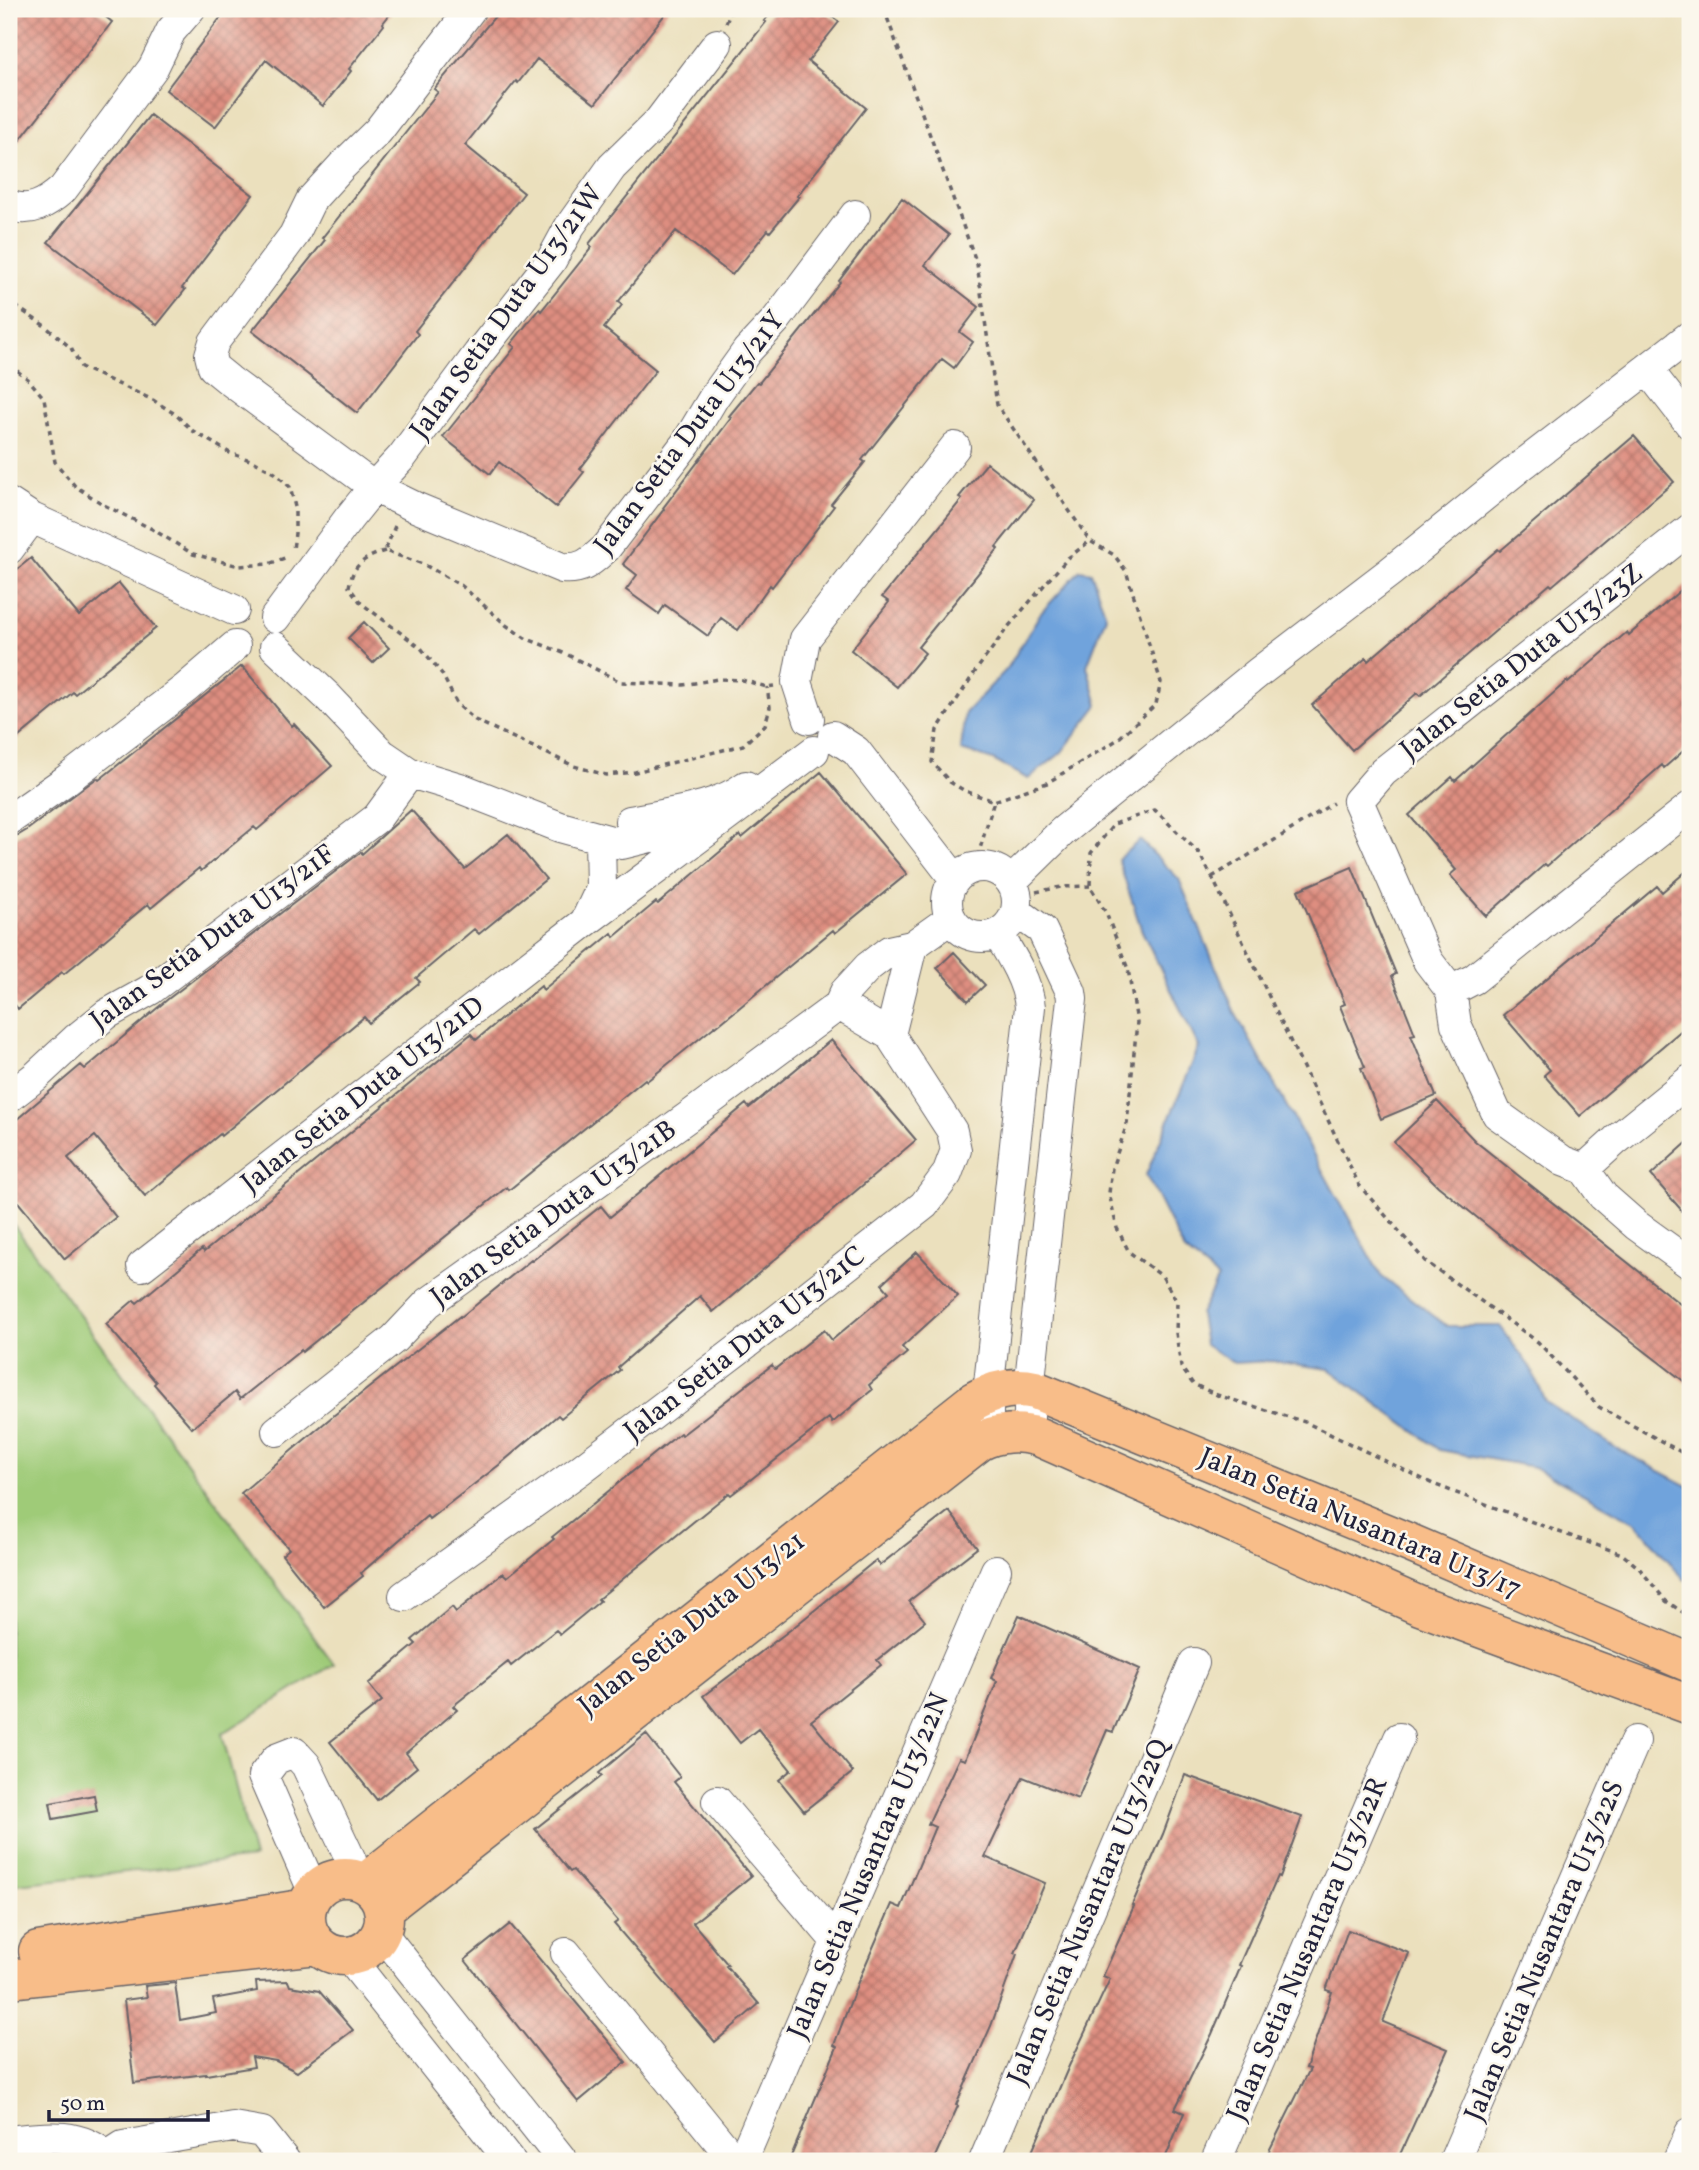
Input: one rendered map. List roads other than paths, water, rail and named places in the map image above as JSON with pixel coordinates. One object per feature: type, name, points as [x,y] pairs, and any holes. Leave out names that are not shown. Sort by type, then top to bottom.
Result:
[{"type":"main road","name":"Jalan Setia Duta U13/21","points":[[370,1901],[974,1401],[1000,1390],[1029,1389]]},
{"type":"main road","name":"Jalan Setia Nusantara U13/17","points":[[1029,1389],[1412,1544],[1690,1663]]},
{"type":"main road","name":"Jalan Setia Duta U13/21","points":[[370,1901],[979,1441],[997,1434],[1029,1434]]},
{"type":"main road","name":"Jalan Setia Nusantara U13/17","points":[[1029,1434],[1420,1606],[1690,1704]]},
{"type":"main road","points":[[9,1979],[332,1950],[355,1955],[375,1941],[370,1901],[330,1881],[311,1901],[306,1921],[310,1934],[332,1950]]},
{"type":"main road","points":[[9,1956],[311,1901]]},
{"type":"street","points":[[9,205],[24,210],[39,206],[63,188],[153,68],[171,31],[190,9]]},
{"type":"street","name":"Jalan Setia Duta U13/21Y","points":[[471,9],[378,131],[311,200],[294,235],[220,333],[210,355],[214,367],[229,380],[373,487],[562,568],[576,569],[591,562],[606,548],[679,452],[713,397],[747,351],[776,320],[855,215]]},
{"type":"street","name":"Jalan Setia Duta U13/21W","points":[[275,633],[373,487],[402,457],[551,261],[570,226],[612,167],[659,121],[716,44]]},
{"type":"street","points":[[1029,1434],[1029,1389],[1071,992],[1042,930],[1015,896],[1004,874],[985,867],[965,873],[949,888],[947,909],[957,928],[976,938],[998,934],[1006,928],[1015,896],[1062,832],[1259,672],[1690,336]]},
{"type":"street","points":[[1648,370],[1690,424]]},
{"type":"street","points":[[814,737],[797,682],[805,639],[955,447]]},
{"type":"street","points":[[9,549],[20,511],[234,610],[270,614],[275,633],[329,698],[383,754],[410,773],[460,788],[560,827],[622,844],[667,833],[702,835]]},
{"type":"street","name":"Jalan Setia Duta U13/23Z","points":[[1451,991],[1428,961],[1359,801],[1383,772],[1690,529]]},
{"type":"street","points":[[234,610],[225,633],[227,640],[235,646],[269,649],[275,633]]},
{"type":"street","points":[[9,820],[186,688],[235,646]]},
{"type":"street","points":[[814,737],[856,751],[965,873]]},
{"type":"street","points":[[600,839],[623,822],[719,802],[736,794],[814,737]]},
{"type":"street","name":"Jalan Setia Duta U13/21D","points":[[142,1266],[584,923],[702,835],[814,737]]},
{"type":"street","name":"Jalan Setia Duta U13/21F","points":[[9,1097],[107,1014],[150,990],[377,818],[410,773]]},
{"type":"street","points":[[1690,807],[1474,979],[1451,991],[1455,1024],[1497,1114],[1563,1161],[1584,1169],[1602,1196],[1636,1225],[1690,1264]]},
{"type":"street","points":[[584,923],[601,888],[600,839]]},
{"type":"street","name":"Jalan Setia Duta U13/21B","points":[[277,1431],[394,1339],[428,1303],[839,1005],[845,992],[868,967],[889,951],[912,946],[950,919]]},
{"type":"street","points":[[988,1437],[988,1393],[1030,1007],[1023,982],[998,934]]},
{"type":"street","points":[[839,1005],[890,1035],[912,946]]},
{"type":"street","name":"Jalan Setia Duta U13/21C","points":[[404,1597],[580,1470],[924,1205],[947,1174],[956,1150],[952,1131],[890,1035]]},
{"type":"street","points":[[1584,1169],[1690,1080]]},
{"type":"street","name":"Jalan Setia Nusantara U13/22N","points":[[743,2161],[996,1570]]},
{"type":"street","name":"Jalan Setia Nusantara U13/22Q","points":[[984,2161],[1194,1663]]},
{"type":"street","name":"Jalan Setia Nusantara U13/22R","points":[[1216,2161],[1399,1738]]},
{"type":"street","name":"Jalan Setia Nusantara U13/22S","points":[[1454,2161],[1635,1741]]},
{"type":"street","points":[[311,1901],[263,1776],[276,1759],[294,1752],[306,1765],[370,1901],[563,2161]]},
{"type":"street","points":[[718,1801],[836,1942]]},
{"type":"street","points":[[332,1950],[510,2161]]},
{"type":"street","points":[[566,1953],[735,2161]]},
{"type":"street","points":[[9,2141],[62,2136],[90,2144],[103,2159],[123,2146],[233,2127],[262,2132],[285,2161]]},
{"type":"street","points":[[1678,2161],[1690,2133]]},
{"type":"water","points":[[1080,570],[1091,572],[1106,616],[1087,666],[1098,705],[1061,753],[1028,779],[993,760],[961,750],[965,713],[1007,669],[1040,614]]},
{"type":"water","points":[[1140,840],[1179,879],[1235,1013],[1381,1276],[1447,1326],[1500,1326],[1530,1367],[1546,1402],[1616,1448],[1690,1487],[1690,1579],[1685,1580],[1636,1523],[1534,1467],[1440,1450],[1329,1369],[1272,1361],[1234,1363],[1205,1345],[1200,1314],[1218,1278],[1184,1250],[1146,1175],[1199,1047],[1142,931],[1118,859]]}]
